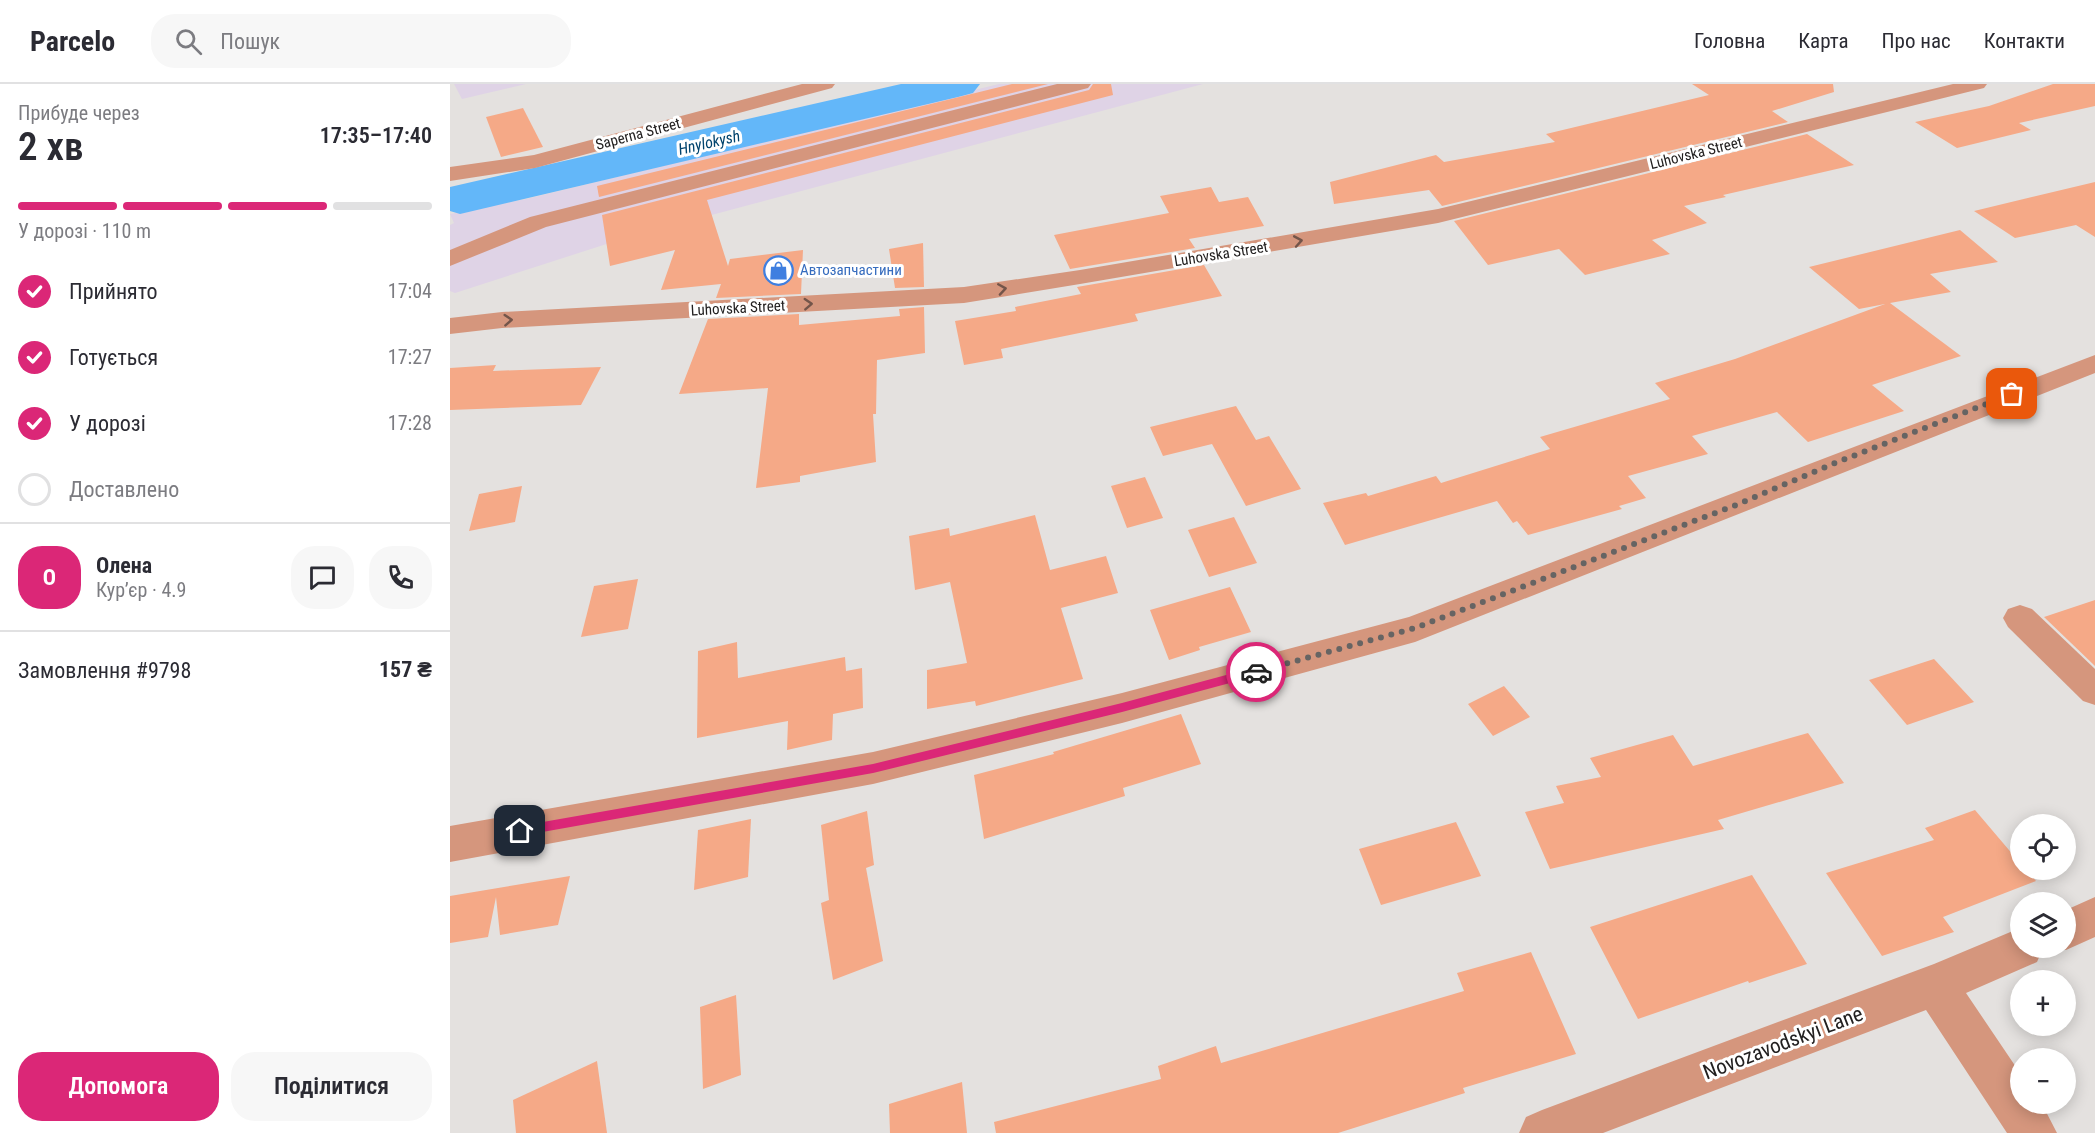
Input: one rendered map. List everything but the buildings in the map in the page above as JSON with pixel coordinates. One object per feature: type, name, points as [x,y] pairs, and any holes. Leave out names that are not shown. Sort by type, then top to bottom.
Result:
[{"type":"street","name":"Saperna Street","points":[[450,174],[535,161],[825,84]]},
{"type":"street","points":[[450,260],[538,222],[1081,84]]},
{"type":"street","name":"Luhovska Street","points":[[450,326],[502,320],[964,295],[1092,275],[1438,216],[1977,84]]},
{"type":"street","points":[[450,844],[873,768],[1122,708],[1415,628],[2095,363]]},
{"type":"street","points":[[2020,618],[2095,691]]},
{"type":"street","points":[[2076,926],[2095,917]]},
{"type":"street","name":"Novozavodskyi Lane","points":[[1542,1133],[1935,985],[2010,953]]},
{"type":"street","points":[[1935,985],[2034,1133]]},
{"type":"shaded area","points":[[454,84],[526,84],[462,99]]},
{"type":"shaded area","points":[[999,84],[1203,84],[625,238],[455,293],[450,291],[450,225],[454,223],[450,214],[526,199]]},
{"type":"waterway","name":"Hnylokysh","points":[[460,199],[958,84]]},
{"type":"way so far","points":[[1256,672],[1415,628],[1736,505],[1835,463],[2012,394]]},
{"type":"place","name":"Автозапчастини","points":[[779,270]]},
{"type":"route","points":[[520,831],[873,768],[1122,708],[1256,672]]}]
